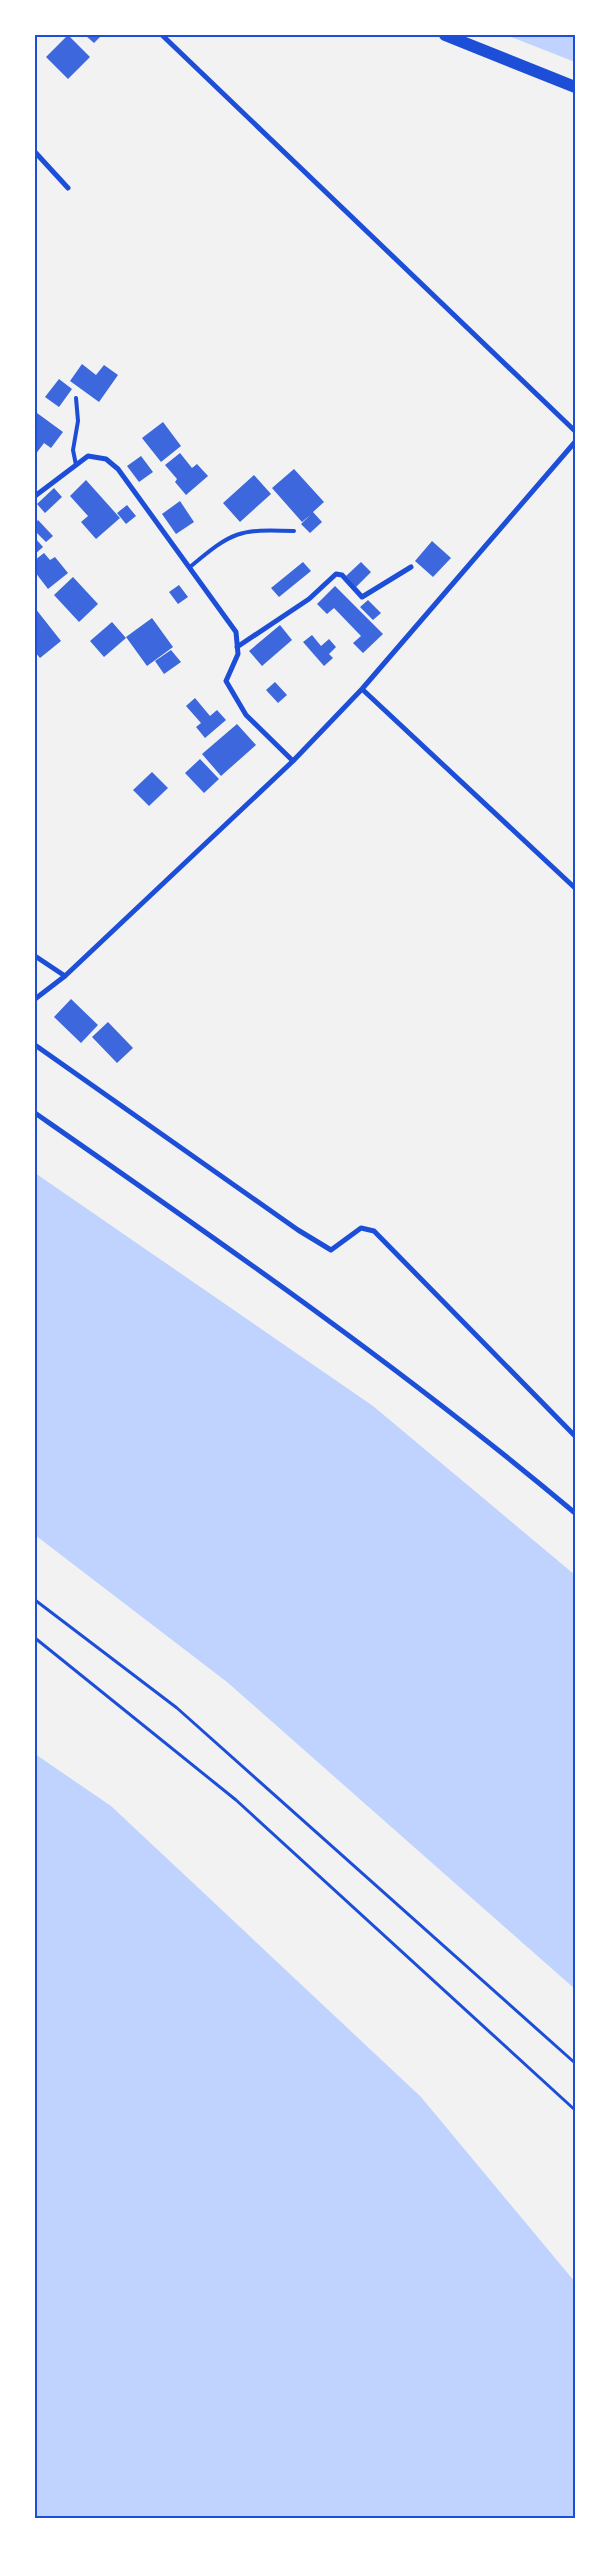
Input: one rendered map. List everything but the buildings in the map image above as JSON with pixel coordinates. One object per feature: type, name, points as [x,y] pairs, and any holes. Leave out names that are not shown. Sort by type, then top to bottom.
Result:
[{"type":"main road","points":[[445,35],[575,87]]},
{"type":"street","points":[[162,35],[575,431]]},
{"type":"street","points":[[35,152],[68,188]]},
{"type":"street","points":[[35,999],[65,976],[293,761],[362,689],[575,442]]},
{"type":"street","points":[[35,496],[88,456],[106,459],[118,469],[236,632],[238,654],[226,681],[246,716],[293,761]]},
{"type":"street","points":[[237,648],[309,599],[336,574],[342,575],[362,597],[411,567]]},
{"type":"street","points":[[362,689],[575,888]]},
{"type":"street","points":[[35,956],[65,976]]},
{"type":"street","points":[[35,1045],[298,1230],[331,1250],[361,1228],[374,1232],[575,1436]]},
{"type":"street","points":[[35,1113],[301,1298],[529,1475],[575,1514]]},
{"type":"lane","points":[[76,398],[78,422],[73,450],[76,465]]},
{"type":"lane","points":[[190,567],[218,543],[238,532],[258,530],[294,531]]},
{"type":"path","points":[[35,1600],[177,1708],[575,2063]]},
{"type":"path","points":[[35,1638],[182,1754],[236,1800],[575,2110]]},
{"type":"water","points":[[506,35],[575,35],[575,62]]},
{"type":"water","points":[[35,1173],[373,1406],[575,1575],[575,1989],[227,1682],[35,1535]]},
{"type":"water","points":[[35,1754],[111,1806],[421,2097],[575,2282],[575,2518],[35,2518]]}]
